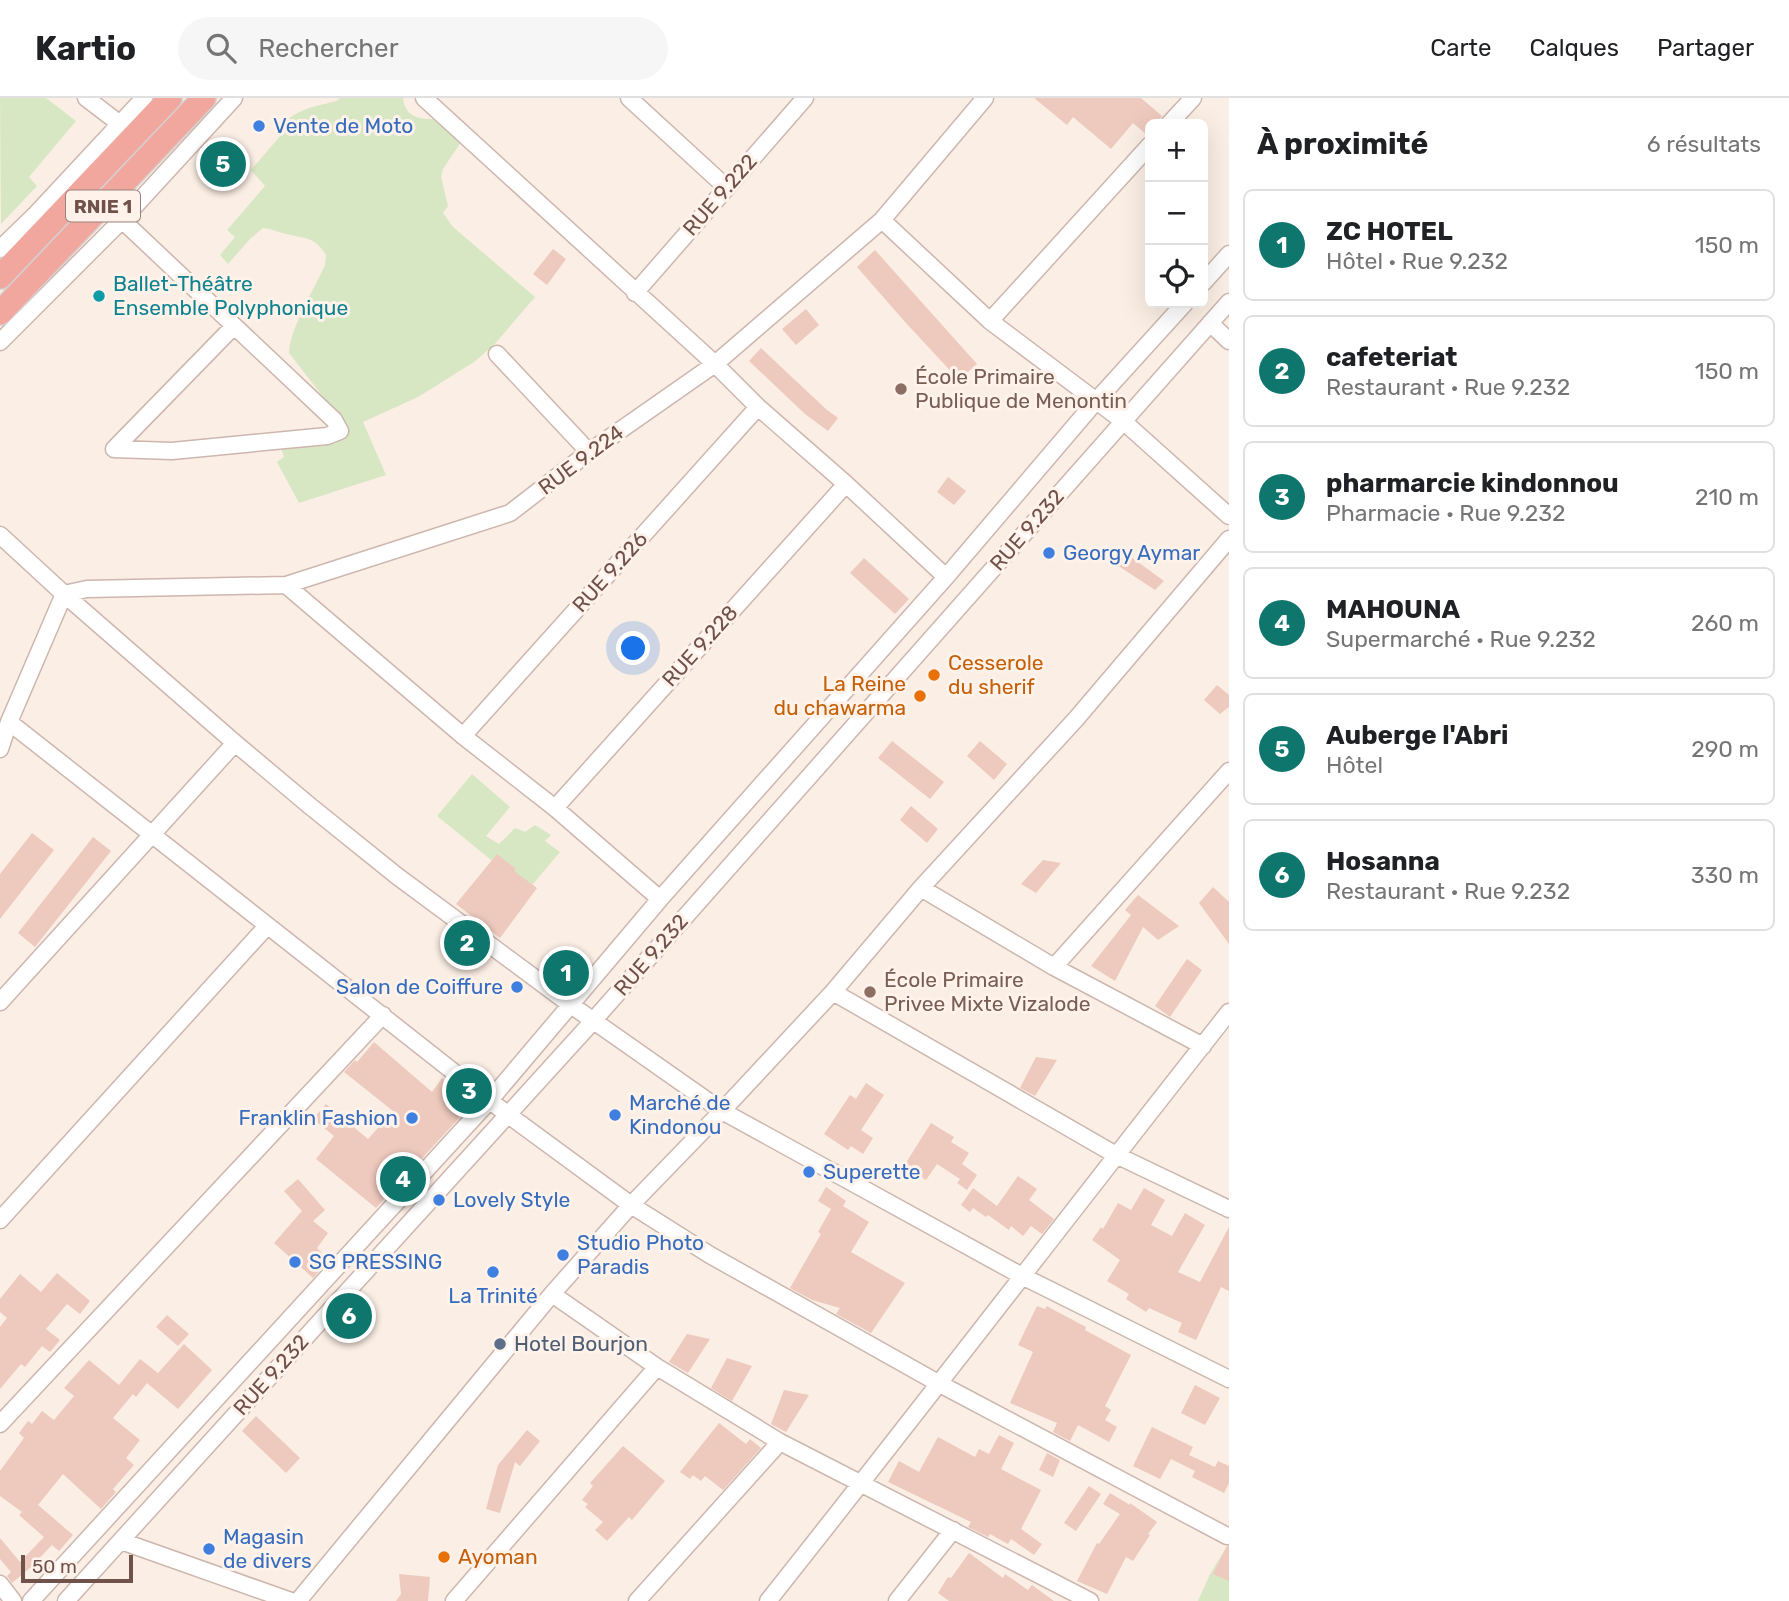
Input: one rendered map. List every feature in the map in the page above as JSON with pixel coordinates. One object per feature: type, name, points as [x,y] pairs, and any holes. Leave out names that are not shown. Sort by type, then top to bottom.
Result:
[{"type":"highway","name":"RNIE 1","points":[[0,277],[170,98]]},
{"type":"highway","name":"RNIE 1","points":[[0,313],[204,98]]},
{"type":"street","points":[[86,98],[120,124]]},
{"type":"street","points":[[0,249],[144,98]]},
{"type":"street","points":[[0,342],[122,220],[233,98]]},
{"type":"street","points":[[424,98],[946,577]]},
{"type":"street","points":[[629,98],[727,188]]},
{"type":"street","name":"RUE 9.222","points":[[635,293],[805,98]]},
{"type":"street","name":"RUE 9.224","points":[[64,594],[87,589],[286,584],[510,513],[589,452],[715,364],[882,220],[985,98]]},
{"type":"street","points":[[1173,119],[1192,98]]},
{"type":"street","points":[[990,321],[1145,150]]},
{"type":"street","points":[[122,220],[334,420],[340,431],[327,436],[172,451],[114,449],[234,326]]},
{"type":"street","points":[[882,220],[990,321],[1123,421],[1229,516]]},
{"type":"street","points":[[1208,277],[1229,254]]},
{"type":"street","name":"RUE 9.232","points":[[66,1601],[593,1021],[1229,302]]},
{"type":"street","name":"RUE 9.232","points":[[31,1601],[490,1100],[660,899],[1180,308]]},
{"type":"street","points":[[1210,323],[1229,341]]},
{"type":"street","points":[[497,354],[589,452]]},
{"type":"street","name":"RUE 9.226","points":[[463,736],[758,407]]},
{"type":"street","name":"RUE 9.228","points":[[555,808],[846,484]]},
{"type":"street","points":[[0,535],[235,743],[397,876],[593,1021],[722,1111],[1022,1276],[1229,1379]]},
{"type":"street","points":[[298,1601],[552,1294],[631,1205],[833,992],[921,888],[1076,719],[1229,538]]},
{"type":"street","points":[[286,584],[463,736],[555,808],[660,899]]},
{"type":"street","points":[[0,749],[64,594]]},
{"type":"street","points":[[9,722],[507,1114],[631,1205],[710,1255],[938,1384],[1227,1536]]},
{"type":"street","points":[[0,1002],[235,743]]},
{"type":"street","points":[[1054,967],[1229,771]]},
{"type":"street","points":[[921,888],[1054,967],[1203,1046]]},
{"type":"street","points":[[0,1220],[267,926]]},
{"type":"street","points":[[833,992],[1116,1154],[1223,1206],[1229,1191]]},
{"type":"street","points":[[768,1601],[1229,1012]]},
{"type":"street","points":[[0,1424],[383,1016]]},
{"type":"street","points":[[552,1294],[657,1367],[780,1443],[1090,1601]]},
{"type":"street","points":[[454,1601],[657,1367]]},
{"type":"street","points":[[637,1601],[780,1443]]},
{"type":"street","points":[[897,1601],[953,1530]]},
{"type":"street","points":[[121,1541],[291,1601]]},
{"type":"street","points":[[0,1584],[13,1601]]},
{"type":"green space","points":[[0,98],[46,98],[76,121],[29,177],[37,186],[1,224]]},
{"type":"green space","points":[[340,98],[403,98],[410,113],[420,118],[438,119],[461,142],[443,169],[441,177],[448,206],[443,213],[453,227],[535,297],[494,345],[474,362],[418,397],[363,422],[386,475],[299,503],[277,462],[284,457],[281,448],[337,436],[331,407],[289,353],[293,333],[325,265],[326,255],[318,244],[309,239],[263,228],[228,264],[220,255],[235,237],[227,230],[265,186],[251,170],[281,135],[276,131],[296,114]]},
{"type":"green space","points":[[472,774],[510,807],[486,836],[499,844],[515,828],[525,832],[535,825],[551,835],[545,841],[560,852],[528,890],[437,816]]},
{"type":"green space","points":[[1229,1543],[1229,1601],[1198,1601],[1210,1574]]},
{"type":"building","points":[[1034,98],[1141,98],[1162,116],[1160,119],[1145,119],[1145,133],[1133,123],[1111,149],[1073,117],[1067,125]]},
{"type":"building","points":[[553,249],[566,259],[547,285],[533,274]]},
{"type":"building","points":[[875,250],[977,364],[959,380],[857,267]]},
{"type":"building","points":[[806,309],[819,325],[796,345],[782,329]]},
{"type":"building","points":[[761,348],[838,418],[828,431],[805,414],[749,361]]},
{"type":"building","points":[[948,477],[966,491],[954,505],[937,492]]},
{"type":"building","points":[[1131,557],[1164,581],[1155,590],[1111,561]]},
{"type":"building","points":[[864,558],[909,599],[895,614],[850,573]]},
{"type":"building","points":[[1217,685],[1229,695],[1229,707],[1220,714],[1204,700]]},
{"type":"building","points":[[892,741],[944,782],[930,799],[878,758]]},
{"type":"building","points":[[980,741],[1007,764],[994,780],[967,756]]},
{"type":"building","points":[[911,806],[938,829],[927,843],[900,820]]},
{"type":"building","points":[[32,833],[54,850],[0,919],[0,874]]},
{"type":"building","points":[[93,837],[111,851],[35,947],[18,933]]},
{"type":"building","points":[[497,854],[537,888],[500,938],[456,904]]},
{"type":"building","points":[[1043,860],[1061,863],[1036,893],[1021,884]]},
{"type":"building","points":[[1213,887],[1229,902],[1229,944],[1199,903]]},
{"type":"building","points":[[1138,895],[1179,926],[1158,940],[1143,927],[1115,981],[1091,966],[1131,915],[1125,910]]},
{"type":"building","points":[[1187,959],[1202,970],[1170,1017],[1155,1006]]},
{"type":"building","points":[[374,1042],[432,1092],[442,1078],[474,1102],[376,1208],[316,1159],[334,1136],[313,1119],[326,1104],[368,1139],[393,1111],[344,1072],[355,1060],[357,1062]]},
{"type":"building","points":[[1036,1057],[1057,1060],[1035,1096],[1020,1088]]},
{"type":"building","points":[[866,1083],[884,1095],[861,1130],[873,1138],[863,1154],[851,1146],[848,1150],[824,1134],[850,1095],[856,1099]]},
{"type":"building","points":[[931,1123],[954,1137],[951,1142],[969,1153],[962,1164],[977,1175],[967,1190],[957,1183],[960,1179],[937,1164],[926,1180],[904,1166]]},
{"type":"building","points":[[1018,1176],[1037,1189],[1029,1200],[1054,1219],[1042,1234],[1031,1226],[1023,1236],[1011,1226],[1009,1230],[988,1215],[986,1217],[973,1208],[970,1212],[961,1205],[973,1188],[997,1206]]},
{"type":"building","points":[[298,1179],[325,1210],[313,1221],[328,1233],[317,1248],[329,1260],[313,1278],[274,1243],[302,1211],[284,1191]]},
{"type":"building","points":[[826,1187],[846,1201],[843,1206],[869,1222],[851,1252],[905,1283],[871,1333],[836,1314],[840,1308],[812,1300],[790,1288],[821,1234],[818,1232],[831,1209],[818,1201]]},
{"type":"building","points":[[1144,1188],[1165,1200],[1151,1225],[1172,1236],[1185,1213],[1205,1225],[1178,1272],[1200,1282],[1229,1227],[1229,1291],[1221,1287],[1196,1340],[1178,1332],[1182,1323],[1149,1308],[1146,1312],[1126,1299],[1129,1294],[1107,1281],[1120,1260],[1092,1240],[1101,1227],[1103,1229],[1118,1203],[1131,1210]]},
{"type":"building","points":[[57,1273],[90,1301],[80,1314],[67,1304],[46,1329],[60,1340],[50,1352],[42,1346],[25,1367],[21,1364],[0,1389],[0,1327],[7,1318],[0,1312],[0,1299],[20,1274],[41,1292]]},
{"type":"building","points":[[1037,1306],[1045,1309],[1047,1306],[1131,1355],[1105,1406],[1111,1410],[1105,1420],[1117,1427],[1109,1442],[1078,1425],[1070,1441],[1053,1432],[1057,1423],[1010,1403],[1033,1352],[1018,1345]]},
{"type":"building","points":[[167,1315],[189,1334],[178,1346],[156,1327]]},
{"type":"building","points":[[687,1334],[710,1339],[688,1373],[669,1362]]},
{"type":"building","points":[[184,1344],[212,1370],[178,1409],[147,1383],[136,1397],[133,1394],[113,1418],[140,1440],[126,1458],[134,1465],[113,1489],[116,1492],[101,1509],[63,1474],[38,1505],[73,1535],[59,1551],[52,1545],[12,1583],[7,1576],[11,1572],[0,1559],[0,1538],[20,1562],[44,1537],[19,1515],[22,1512],[0,1496],[0,1471],[24,1438],[19,1433],[28,1421],[32,1424],[42,1411],[54,1420],[74,1396],[64,1388],[89,1360],[119,1385],[140,1359],[158,1373]]},
{"type":"building","points":[[727,1358],[752,1366],[732,1401],[711,1388]]},
{"type":"building","points":[[1195,1385],[1220,1398],[1205,1425],[1181,1413]]},
{"type":"building","points":[[784,1390],[809,1395],[786,1432],[771,1424]]},
{"type":"building","points":[[256,1416],[300,1458],[286,1473],[242,1431]]},
{"type":"building","points":[[719,1423],[746,1444],[750,1439],[761,1448],[723,1490],[705,1476],[701,1481],[693,1475],[690,1479],[680,1472]]},
{"type":"building","points":[[1152,1427],[1193,1447],[1189,1455],[1215,1467],[1218,1461],[1229,1466],[1229,1483],[1224,1493],[1192,1477],[1195,1471],[1171,1459],[1160,1479],[1133,1466]]},
{"type":"building","points":[[527,1430],[540,1441],[520,1466],[515,1462],[500,1513],[486,1509],[498,1465]]},
{"type":"building","points":[[999,1435],[1014,1443],[1001,1469],[1041,1490],[1021,1529],[1042,1544],[1034,1555],[1011,1539],[1008,1544],[990,1534],[988,1537],[968,1527],[971,1522],[888,1482],[899,1461],[919,1472],[938,1437],[975,1457],[979,1449],[989,1454]]},
{"type":"building","points":[[623,1446],[665,1481],[632,1520],[629,1517],[607,1541],[595,1530],[603,1522],[585,1507],[588,1504],[582,1500],[593,1486],[590,1483]]},
{"type":"building","points":[[1047,1453],[1060,1460],[1053,1477],[1039,1470]]},
{"type":"building","points":[[1089,1486],[1101,1494],[1076,1531],[1064,1523]]},
{"type":"building","points":[[1110,1493],[1157,1522],[1133,1561],[1126,1557],[1107,1594],[1077,1581],[1097,1543],[1099,1544],[1120,1514],[1103,1504]]},
{"type":"building","points":[[1229,1546],[1229,1581],[1213,1574]]},
{"type":"building","points":[[969,1553],[1003,1578],[1005,1574],[1028,1590],[1032,1585],[1054,1601],[949,1601],[938,1593]]},
{"type":"building","points":[[399,1574],[430,1577],[428,1601],[396,1601],[401,1594]]},
{"type":"place","name":"Vente de Moto","points":[[259,126]]},
{"type":"place","name":"Auberge l'Abri","points":[[223,164]]},
{"type":"place","name":"Ballet-Théâtre Ensemble Polyphonique","points":[[99,296]]},
{"type":"place","name":"École Primaire Publique de Menontin","points":[[901,389]]},
{"type":"place","name":"Georgy Aymar","points":[[1049,553]]},
{"type":"place","name":"Cesserole du sherif","points":[[934,675]]},
{"type":"place","name":"La Reine du chawarma","points":[[920,696]]},
{"type":"place","name":"cafeteriat","points":[[467,943]]},
{"type":"place","name":"ZC HOTEL","points":[[566,973]]},
{"type":"place","name":"Salon de Coiffure","points":[[517,987]]},
{"type":"place","name":"École Primaire Privee Mixte Vizalode","points":[[870,992]]},
{"type":"place","name":"pharmarcie kindonnou","points":[[469,1091]]},
{"type":"place","name":"Marché de Kindonou","points":[[615,1115]]},
{"type":"place","name":"Franklin Fashion","points":[[412,1118]]},
{"type":"place","name":"Superette","points":[[809,1172]]},
{"type":"place","name":"MAHOUNA","points":[[403,1179]]},
{"type":"place","name":"Lovely Style","points":[[439,1200]]},
{"type":"place","name":"Studio Photo Paradis","points":[[563,1255]]},
{"type":"place","name":"SG PRESSING","points":[[295,1262]]},
{"type":"place","name":"La Trinité","points":[[493,1272]]},
{"type":"place","name":"Hosanna","points":[[349,1316]]},
{"type":"place","name":"Hotel Bourjon","points":[[500,1344]]},
{"type":"place","name":"Magasin de divers","points":[[209,1549]]},
{"type":"place","name":"Ayoman","points":[[444,1557]]}]
